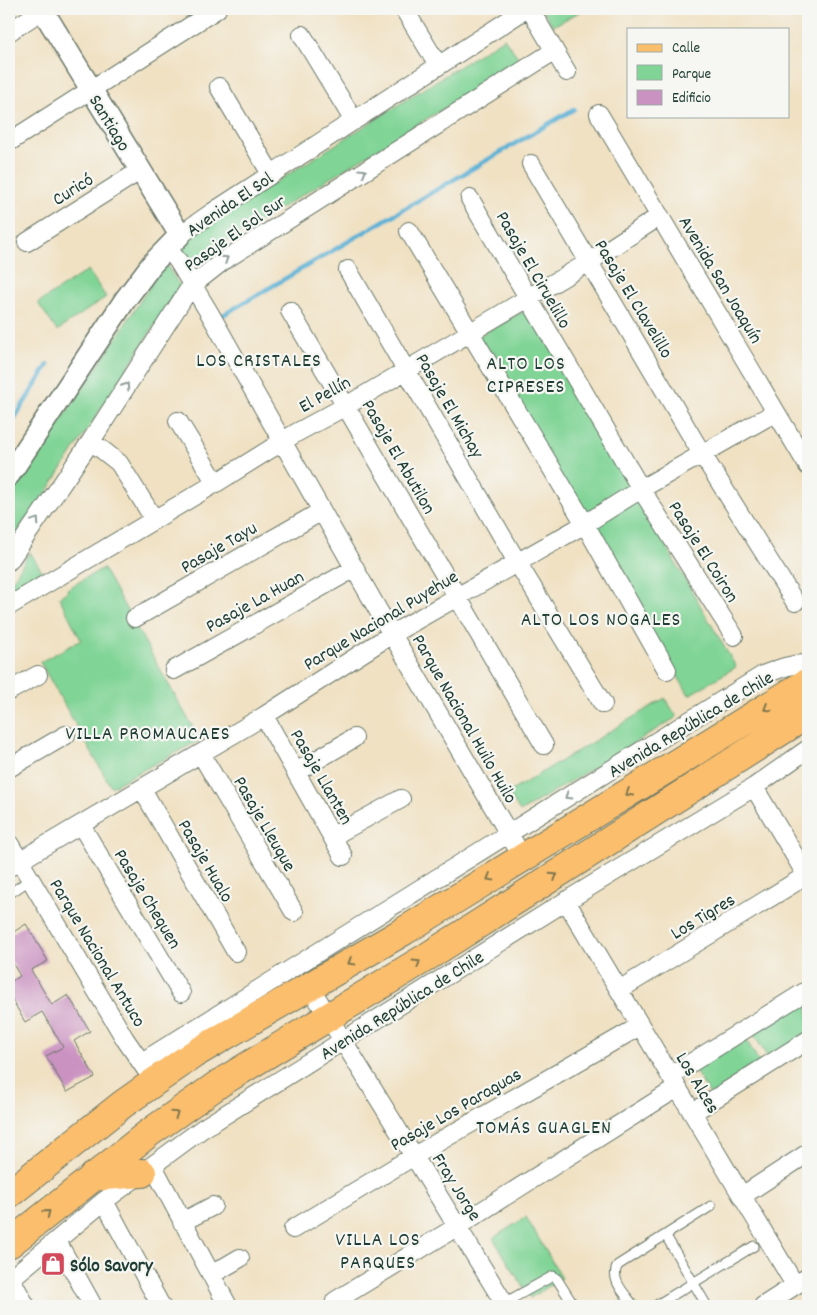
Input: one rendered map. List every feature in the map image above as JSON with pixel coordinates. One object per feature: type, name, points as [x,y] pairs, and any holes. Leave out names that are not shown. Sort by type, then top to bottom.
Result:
[{"type":"main road","name":"Avenida República de Chile","points":[[9,1194],[123,1104],[148,1072],[194,1054],[310,987],[808,682]]},
{"type":"main road","name":"Avenida República de Chile","points":[[9,1244],[149,1133],[220,1084],[422,960],[808,714]]},
{"type":"main road","points":[[92,1177],[147,1170]]},
{"type":"street","points":[[9,32],[43,9]]},
{"type":"street","name":"Santiago","points":[[43,9],[140,170],[173,241]]},
{"type":"street","points":[[9,142],[217,9]]},
{"type":"street","points":[[404,9],[438,65]]},
{"type":"street","name":"Avenida El Sol","points":[[9,475],[111,320],[152,264],[173,241],[271,174],[526,9]]},
{"type":"street","points":[[530,9],[567,72]]},
{"type":"street","points":[[302,35],[354,121]]},
{"type":"street","name":"Pasaje El Sol Sur","points":[[9,561],[91,441],[191,286],[222,261],[554,51]]},
{"type":"street","points":[[219,87],[271,174]]},
{"type":"street","name":"Avenida San Joaquín","points":[[598,114],[808,466]]},
{"type":"street","name":"Pasaje El Clavelillo","points":[[531,164],[702,454],[795,602]]},
{"type":"street","name":"Curicó","points":[[27,242],[140,170]]},
{"type":"street","name":"Pasaje El Ciruelillo","points":[[470,199],[641,489]]},
{"type":"street","name":"El Pellín","points":[[9,606],[216,483],[296,433],[346,406],[589,262],[660,216]]},
{"type":"street","points":[[409,231],[585,524],[667,670]]},
{"type":"street","name":"Parque Nacional Huilo Huilo","points":[[173,241],[178,261],[191,286],[210,314],[392,634],[523,858]]},
{"type":"street","name":"Pasaje El Michay","points":[[348,270],[517,562],[603,704]]},
{"type":"street","name":"Pasaje El Abutilon","points":[[290,311],[544,745]]},
{"type":"street","name":"Parque Nacional Puyehue","points":[[14,864],[142,790],[264,716],[392,634],[776,412]]},
{"type":"street","points":[[178,422],[216,483]]},
{"type":"street","points":[[91,441],[119,463],[154,520]]},
{"type":"street","name":"Pasaje El Coiron","points":[[641,489],[734,636]]},
{"type":"street","name":"Pasaje Tayu","points":[[135,618],[322,511]]},
{"type":"street","name":"Pasaje La Huan","points":[[174,670],[355,568]]},
{"type":"street","name":"Avenida República de Chile","points":[[148,1072],[509,833],[763,675],[783,667],[808,664]]},
{"type":"street","points":[[9,691],[38,675]]},
{"type":"street","name":"Pasaje Llanten","points":[[264,716],[343,856]]},
{"type":"street","points":[[9,768],[66,735]]},
{"type":"street","points":[[296,772],[354,738]]},
{"type":"street","name":"Avenida República de Chile","points":[[10,1279],[57,1242],[104,1201],[202,1129],[566,901],[754,787],[808,749]]},
{"type":"street","name":"Pasaje Lleuque","points":[[201,754],[294,912]]},
{"type":"street","points":[[754,787],[808,877]]},
{"type":"street","name":"Pasaje Hualo","points":[[142,790],[236,952]]},
{"type":"street","points":[[333,836],[400,799]]},
{"type":"street","name":"Pasaje Chequen","points":[[81,825],[181,992]]},
{"type":"street","name":"Parque Nacional Antuco","points":[[9,843],[14,864],[31,879],[125,1039],[148,1072]]},
{"type":"street","name":"Los Tigres","points":[[619,990],[808,877]]},
{"type":"street","name":"Los Alces","points":[[566,901],[742,1196],[802,1281]]},
{"type":"street","name":"Fray Jorge","points":[[310,987],[505,1304]]},
{"type":"street","points":[[335,1301],[458,1226],[808,990]]},
{"type":"street","name":"Pasaje Los Paraguas","points":[[293,1229],[414,1156],[640,1026]]},
{"type":"street","points":[[692,1113],[808,1040]]},
{"type":"street","points":[[742,1196],[808,1153]]},
{"type":"street","points":[[147,1170],[182,1222],[228,1306]]},
{"type":"street","points":[[104,1201],[161,1306]]},
{"type":"street","points":[[182,1222],[214,1206]]},
{"type":"street","points":[[57,1242],[92,1306]]},
{"type":"street","points":[[211,1275],[240,1258]]},
{"type":"street","points":[[10,1279],[26,1306]]},
{"type":"street","points":[[773,1303],[802,1281]]},
{"type":"lane","points":[[9,894],[31,879]]},
{"type":"lane","points":[[634,1306],[615,1278],[614,1271],[618,1265],[711,1206]]},
{"type":"lane","points":[[666,1236],[707,1306]]},
{"type":"lane","points":[[655,1306],[754,1246]]},
{"type":"lane","points":[[505,1304],[553,1276],[574,1306]]},
{"type":"green space","points":[[542,9],[585,9],[553,26]]},
{"type":"green space","points":[[504,38],[521,61],[211,251],[188,271],[176,252],[199,231]]},
{"type":"green space","points":[[165,263],[180,286],[9,551],[9,496],[96,369]]},
{"type":"green space","points":[[88,270],[106,297],[57,331],[38,303]]},
{"type":"green space","points":[[528,309],[736,667],[689,695],[473,339]]},
{"type":"green space","points":[[30,552],[42,571],[9,589],[9,586]]},
{"type":"green space","points":[[103,568],[200,740],[111,787],[40,662],[81,640],[59,597],[68,591],[67,589]]},
{"type":"green space","points":[[665,698],[677,717],[520,812],[508,793]]},
{"type":"green space","points":[[808,995],[808,1032],[768,1058],[752,1032]]},
{"type":"green space","points":[[744,1036],[761,1065],[711,1096],[693,1068]]},
{"type":"green space","points":[[526,1217],[562,1278],[530,1298],[493,1238]]},
{"type":"building","points":[[26,924],[48,961],[31,970],[52,1005],[68,995],[90,1031],[74,1041],[95,1077],[67,1092],[46,1056],[63,1047],[42,1012],[25,1022],[9,994],[9,983],[20,976],[9,957],[9,935]]},
{"type":"waterway","points":[[218,318],[574,109]]},
{"type":"waterway","points":[[9,427],[48,365]]},
{"type":"place","name":"Sólo Savory","points":[[53,1264]]},
{"type":"district","name":"LOS CRISTALES","points":[[259,359]]},
{"type":"district","name":"ALTO LOS CIPRESES","points":[[526,374]]},
{"type":"district","name":"ALTO LOS NOGALES","points":[[601,618]]},
{"type":"district","name":"VILLA PROMAUCAES","points":[[148,732]]},
{"type":"district","name":"TOMÁS GUAGLEN","points":[[544,1126]]},
{"type":"district","name":"VILLA LOS PARQUES","points":[[378,1250]]}]
